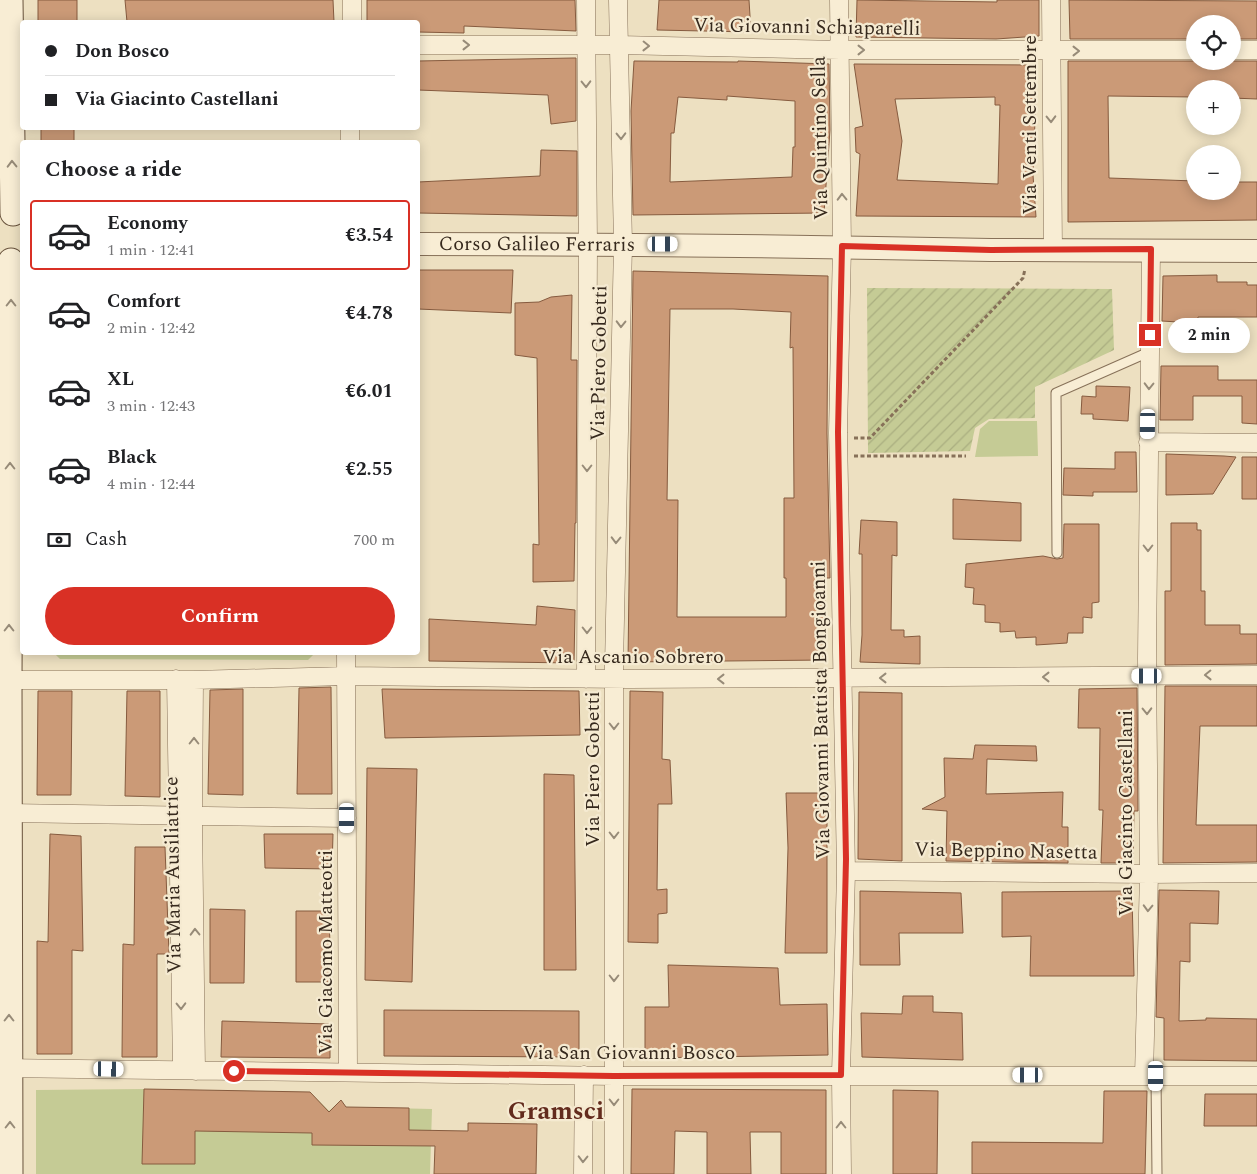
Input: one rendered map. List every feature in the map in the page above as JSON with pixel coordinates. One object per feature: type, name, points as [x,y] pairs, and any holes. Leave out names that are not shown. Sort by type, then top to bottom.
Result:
[{"type":"main road","points":[[10,0],[16,42],[12,215]]},
{"type":"main road","points":[[10,1174],[5,1067],[11,259]]},
{"type":"street","points":[[352,0],[352,20]]},
{"type":"street","name":"Via Piero Gobetti","points":[[586,0],[588,244],[586,679]]},
{"type":"street","name":"Via Piero Gobetti","points":[[614,1174],[614,679],[623,244],[618,0]]},
{"type":"street","name":"Via Quintino Sella","points":[[840,0],[842,246]]},
{"type":"street","name":"Via Venti Settembre","points":[[1051,0],[1053,250]]},
{"type":"street","name":"Via Giovanni Schiaparelli","points":[[420,46],[620,45],[840,50],[1186,50]]},
{"type":"street","points":[[1241,50],[1257,50]]},
{"type":"street","name":"Corso Galileo Ferraris","points":[[420,244],[623,244],[1029,250],[1151,249],[1257,251]]},
{"type":"street","name":"Via Giovanni Battista Bongioanni","points":[[842,246],[838,437],[846,871],[841,1075],[842,1174]]},
{"type":"street","name":"Via Giacinto Castellani","points":[[1150,1076],[1147,676],[1151,249]]},
{"type":"street","points":[[1148,442],[1257,444]]},
{"type":"street","name":"Via Giacomo Matteotti","points":[[346,655],[348,1072]]},
{"type":"street","name":"Via Ascanio Sobrero","points":[[8,680],[194,680],[346,676],[614,679],[1257,675]]},
{"type":"street","name":"Via Maria Ausiliatrice","points":[[176,679],[186,817],[189,1070]]},
{"type":"street","name":"Via Maria Ausiliatrice","points":[[186,817],[194,680]]},
{"type":"street","points":[[8,813],[347,818]]},
{"type":"street","name":"Via Beppino Nasetta","points":[[846,871],[1149,874],[1257,873]]},
{"type":"street","name":"Via San Giovanni Bosco","points":[[5,1067],[614,1076],[1257,1076]]},
{"type":"street","points":[[583,1174],[584,1075]]},
{"type":"lane","points":[[1057,553],[1056,393],[1149,352]]},
{"type":"lane","points":[[1150,1076],[1157,1174]]},
{"type":"path","points":[[838,437],[870,438],[1023,278],[1029,250]]},
{"type":"path","points":[[838,456],[966,456]]},
{"type":"green space","points":[[867,288],[1112,289],[1114,350],[1035,387],[1035,418],[989,419],[975,428],[970,451],[868,453]]},
{"type":"green space","points":[[989,421],[1037,421],[1038,456],[975,457],[980,429]]},
{"type":"green space","points":[[56,655],[313,655],[308,660],[60,659]]},
{"type":"green space","points":[[144,1089],[310,1092],[329,1111],[341,1100],[346,1107],[432,1109],[430,1174],[36,1174],[36,1090]]},
{"type":"building","points":[[38,0],[77,0],[77,20],[38,20]]},
{"type":"building","points":[[125,0],[333,0],[334,20],[127,20]]},
{"type":"building","points":[[367,0],[575,0],[576,31],[464,26],[464,33],[420,32],[420,20],[367,20]]},
{"type":"building","points":[[659,0],[749,0],[751,32],[657,30]]},
{"type":"building","points":[[857,0],[997,2],[997,0],[1039,0],[1039,36],[996,39],[856,37]]},
{"type":"building","points":[[1069,0],[1257,1],[1257,39],[1241,39],[1241,15],[1186,15],[1186,39],[1070,39]]},
{"type":"building","points":[[576,58],[576,121],[551,124],[548,95],[420,90],[420,61]]},
{"type":"building","points":[[634,61],[738,61],[829,64],[830,130],[824,213],[633,215],[631,111]],"holes":[[[727,96],[795,101],[795,147],[793,147],[792,177],[670,182],[671,133],[674,133],[678,97],[727,100]]]},
{"type":"building","points":[[1068,61],[1186,61],[1186,70],[1241,70],[1241,61],[1257,61],[1257,99],[1241,98],[1241,80],[1186,80],[1186,97],[1108,96],[1109,178],[1186,181],[1186,200],[1241,200],[1241,182],[1257,182],[1257,220],[1068,222]]},
{"type":"building","points":[[854,64],[1037,65],[1033,175],[1036,217],[856,216],[860,154],[856,152],[855,128],[863,126]],"holes":[[[995,97],[995,105],[1000,105],[998,184],[897,180],[902,141],[895,99]]]},
{"type":"building","points":[[41,130],[74,130],[74,140],[41,140]]},
{"type":"building","points":[[541,150],[577,151],[577,216],[420,213],[420,182],[540,176]]},
{"type":"building","points":[[420,270],[513,270],[511,313],[420,309]]},
{"type":"building","points":[[633,271],[828,276],[827,433],[830,578],[825,578],[825,660],[628,662]],"holes":[[[670,309],[733,309],[791,312],[790,348],[793,347],[794,498],[784,498],[786,617],[677,617],[678,500],[667,500]]]},
{"type":"building","points":[[1217,275],[1217,282],[1247,282],[1247,285],[1257,285],[1257,317],[1198,317],[1197,333],[1178,333],[1178,322],[1162,321],[1163,276]]},
{"type":"building","points":[[572,295],[571,360],[577,360],[574,581],[533,582],[533,544],[539,545],[537,358],[515,355],[515,303],[539,302],[551,297]]},
{"type":"building","points":[[1161,366],[1218,366],[1218,380],[1257,380],[1257,424],[1242,423],[1242,396],[1193,396],[1193,420],[1160,420]]},
{"type":"building","points":[[1096,386],[1130,387],[1128,421],[1093,419],[1093,414],[1081,414],[1082,396],[1096,397]]},
{"type":"building","points":[[1115,452],[1136,452],[1137,492],[1093,492],[1093,496],[1063,495],[1064,468],[1115,469]]},
{"type":"building","points":[[1166,454],[1236,457],[1213,494],[1166,495]]},
{"type":"building","points":[[1242,457],[1257,457],[1257,499],[1242,499]]},
{"type":"building","points":[[953,499],[1021,503],[1021,541],[953,539]]},
{"type":"building","points":[[861,520],[897,522],[897,556],[892,555],[891,630],[904,630],[904,637],[920,636],[920,664],[860,662],[862,635],[862,554],[859,554]]},
{"type":"building","points":[[1171,523],[1197,523],[1197,530],[1201,530],[1201,591],[1205,591],[1205,625],[1240,625],[1240,634],[1257,634],[1257,664],[1165,665],[1165,591],[1171,591]]},
{"type":"building","points":[[1064,524],[1099,524],[1099,602],[1092,603],[1092,618],[1083,617],[1083,633],[1068,633],[1067,643],[1036,645],[1036,637],[1016,638],[1015,631],[1000,632],[1000,623],[985,622],[985,605],[973,604],[974,588],[965,587],[966,564],[1043,556],[1057,559],[1063,558]]},
{"type":"building","points":[[537,606],[575,610],[574,663],[429,661],[429,619],[536,625]]},
{"type":"building","points":[[1165,686],[1257,686],[1257,726],[1200,726],[1196,825],[1257,825],[1257,862],[1163,863]]},
{"type":"building","points":[[331,687],[332,794],[297,794],[299,688]]},
{"type":"building","points":[[1137,688],[1138,811],[1134,811],[1133,863],[1101,863],[1103,810],[1099,810],[1100,728],[1078,728],[1079,689]]},
{"type":"building","points":[[243,689],[243,795],[208,794],[210,690]]},
{"type":"building","points":[[382,689],[579,691],[580,735],[385,738]]},
{"type":"building","points":[[38,691],[72,691],[71,795],[37,795]]},
{"type":"building","points":[[127,691],[160,691],[160,797],[125,796]]},
{"type":"building","points":[[630,691],[663,692],[662,759],[670,760],[672,804],[658,804],[657,890],[667,889],[667,913],[658,914],[658,943],[628,942]]},
{"type":"building","points":[[859,692],[902,693],[902,861],[858,859]]},
{"type":"building","points":[[975,745],[1036,746],[1037,761],[987,759],[986,794],[1063,792],[1062,827],[1068,827],[1068,863],[946,861],[947,811],[922,809],[945,797],[944,758],[973,759]]},
{"type":"building","points":[[367,768],[417,769],[412,982],[365,980]]},
{"type":"building","points":[[544,774],[574,775],[576,970],[544,970]]},
{"type":"building","points":[[786,793],[827,793],[827,953],[785,953],[788,848]]},
{"type":"building","points":[[50,834],[81,836],[83,951],[72,950],[72,1054],[37,1054],[37,941],[48,942]]},
{"type":"building","points":[[264,834],[333,834],[332,869],[265,868]]},
{"type":"building","points":[[135,847],[165,847],[169,954],[157,954],[157,1057],[122,1057],[123,944],[134,945]]},
{"type":"building","points":[[1159,890],[1219,891],[1218,924],[1190,923],[1190,962],[1180,961],[1179,1021],[1206,1020],[1206,1018],[1257,1019],[1257,1061],[1164,1060],[1164,1018],[1156,1017]]},
{"type":"building","points":[[860,891],[961,893],[963,933],[899,933],[900,965],[860,965]]},
{"type":"building","points":[[1127,891],[1132,896],[1134,976],[1030,976],[1031,936],[1002,937],[1002,892]]},
{"type":"building","points":[[210,909],[245,910],[244,983],[210,983]]},
{"type":"building","points":[[296,911],[329,911],[331,982],[296,982]]},
{"type":"building","points":[[668,965],[778,968],[780,1005],[827,1004],[828,1055],[645,1058],[645,1007],[669,1007]]},
{"type":"building","points":[[903,996],[933,996],[933,1012],[962,1013],[963,1060],[862,1057],[861,1013],[902,1014]]},
{"type":"building","points":[[384,1010],[579,1011],[579,1057],[384,1056]]},
{"type":"building","points":[[222,1021],[330,1024],[330,1058],[221,1057]]},
{"type":"building","points":[[144,1089],[310,1092],[329,1112],[341,1100],[346,1107],[409,1108],[409,1130],[468,1131],[468,1123],[537,1124],[536,1174],[434,1174],[435,1146],[312,1145],[312,1133],[195,1131],[195,1164],[142,1164]]},
{"type":"building","points":[[632,1089],[826,1090],[826,1174],[781,1174],[781,1132],[750,1132],[751,1174],[707,1174],[707,1132],[675,1131],[674,1174],[631,1174]]},
{"type":"building","points":[[893,1090],[938,1091],[937,1174],[893,1174]]},
{"type":"building","points":[[1104,1091],[1147,1091],[1145,1174],[972,1174],[972,1142],[1103,1143]]},
{"type":"building","points":[[1205,1094],[1257,1094],[1257,1126],[1204,1126]]},
{"type":"district","name":"Gramsci","points":[[556,1112]]},
{"type":"route","points":[[234,1071],[614,1076],[841,1075],[846,859],[841,678],[838,432],[842,246],[991,250],[1151,249],[1150,335]]}]
